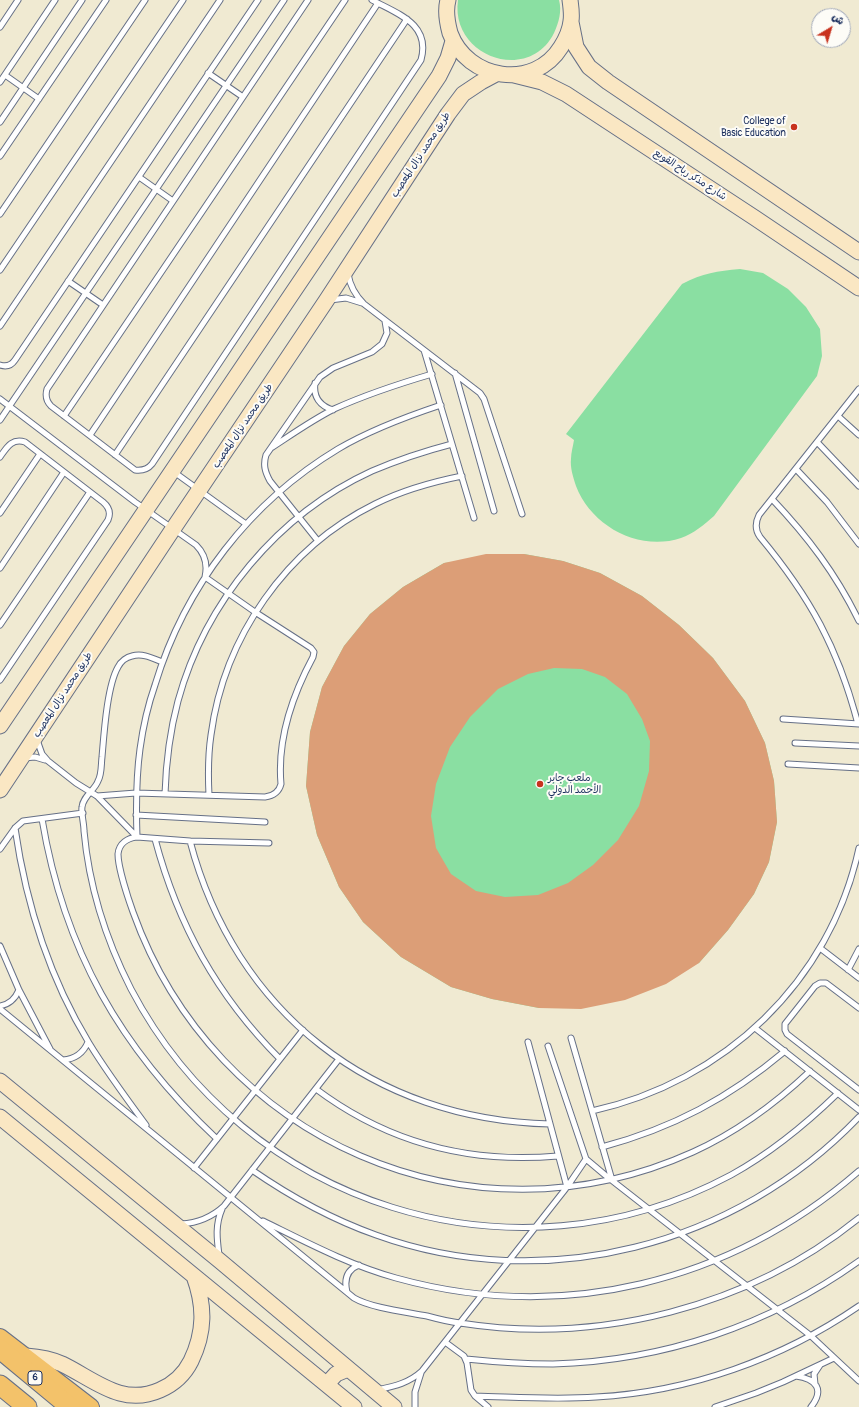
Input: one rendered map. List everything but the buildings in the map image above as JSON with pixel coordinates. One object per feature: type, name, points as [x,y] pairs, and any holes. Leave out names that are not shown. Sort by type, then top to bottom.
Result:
[{"type":"highway","name":"6","points":[[0,1349],[70,1407]]},
{"type":"highway","points":[[0,1385],[28,1407]]},
{"type":"main road","points":[[0,1337],[91,1407]]},
{"type":"street","points":[[570,0],[571,22],[576,47],[589,67],[608,82],[859,252]]},
{"type":"street","points":[[444,3],[453,41],[464,56],[479,67],[496,74],[514,75],[530,71],[545,64],[558,52],[566,38],[571,22]]},
{"type":"street","points":[[0,726],[438,76],[448,58],[453,41]]},
{"type":"street","name":"طريق محمد نزال المعصب","points":[[0,790],[456,104],[463,94],[496,74]]},
{"type":"street","name":"شارع مذكر رباح القوبع","points":[[514,75],[542,82],[578,102],[859,288]]},
{"type":"street","points":[[0,1081],[220,1261],[394,1407]]},
{"type":"street","points":[[0,1117],[354,1407]]},
{"type":"street","points":[[26,1356],[38,1357],[62,1364],[110,1392],[124,1396],[140,1396],[154,1393],[168,1387],[180,1378],[189,1365],[196,1351],[200,1336],[202,1306],[199,1290],[194,1276]]},
{"type":"street","points":[[313,1373],[318,1370],[324,1360],[326,1350]]},
{"type":"street","points":[[327,1384],[336,1374],[348,1369]]},
{"type":"lane","points":[[0,26],[18,0]]},
{"type":"lane","points":[[0,82],[55,0]]},
{"type":"lane","points":[[0,122],[82,0]]},
{"type":"lane","points":[[0,156],[106,0]]},
{"type":"lane","points":[[0,214],[145,0]]},
{"type":"lane","points":[[0,270],[183,0]]},
{"type":"lane","points":[[0,326],[220,0]]},
{"type":"lane","points":[[0,365],[7,366],[13,363],[258,0]]},
{"type":"lane","points":[[0,420],[284,0]]},
{"type":"lane","points":[[308,0],[47,389],[46,396],[49,404],[135,470],[143,470],[150,467],[417,67],[423,53],[423,45],[418,30],[407,19],[372,0]]},
{"type":"lane","points":[[64,416],[345,0]]},
{"type":"lane","points":[[90,435],[378,3]]},
{"type":"lane","points":[[115,455],[407,19]]},
{"type":"lane","points":[[208,73],[243,97]]},
{"type":"lane","points":[[5,74],[39,98]]},
{"type":"lane","points":[[139,177],[173,201]]},
{"type":"lane","points":[[348,268],[348,275],[352,288],[364,304],[480,393],[484,399],[522,514]]},
{"type":"lane","points":[[68,281],[103,305]]},
{"type":"lane","points":[[326,301],[346,298],[364,304]]},
{"type":"lane","points":[[318,541],[278,493],[270,481],[265,470],[265,459],[269,450],[315,382],[327,372],[378,349],[386,339],[387,333],[385,321]]},
{"type":"lane","points":[[424,350],[474,518]]},
{"type":"lane","points":[[455,373],[494,511]]},
{"type":"lane","points":[[269,450],[306,425],[333,410],[388,387],[432,374]]},
{"type":"lane","points":[[315,382],[315,395],[317,400],[327,408],[333,410]]},
{"type":"lane","points":[[783,719],[858,724],[844,676],[820,623],[798,586],[781,562],[760,537],[756,525],[758,518],[772,499],[859,389]]},
{"type":"lane","points":[[0,399],[200,549],[206,566],[205,577]]},
{"type":"lane","points":[[137,837],[136,793],[141,741],[149,704],[162,662],[174,632],[188,604],[224,549],[246,524],[278,493],[307,470],[338,449],[364,435],[405,417],[441,405]]},
{"type":"lane","points":[[838,416],[859,435]]},
{"type":"lane","points":[[0,457],[8,445],[16,441],[25,442],[106,505],[109,516],[108,520],[0,680]]},
{"type":"lane","points":[[817,442],[859,486]]},
{"type":"lane","points":[[165,794],[168,747],[174,716],[185,678],[204,635],[228,594],[260,554],[298,518],[339,489],[371,472],[418,454],[452,444]]},
{"type":"lane","points":[[0,513],[40,454]]},
{"type":"lane","points":[[796,469],[827,502],[859,544]]},
{"type":"lane","points":[[172,471],[246,524]]},
{"type":"lane","points":[[0,568],[64,472]]},
{"type":"lane","points":[[209,795],[209,755],[218,695],[232,657],[255,612],[274,586],[287,570],[318,541],[355,515],[375,504],[417,487],[462,476]]},
{"type":"lane","points":[[0,625],[90,492]]},
{"type":"lane","points":[[772,499],[794,522],[825,561],[859,621]]},
{"type":"lane","points":[[97,796],[136,793],[265,797],[272,796],[278,791],[281,784],[282,747],[288,716],[298,686],[314,654],[311,648],[228,594],[205,577]]},
{"type":"lane","points":[[162,662],[145,655],[134,655],[123,660],[117,670],[111,690],[105,721],[100,776],[82,804],[88,863],[97,899],[108,935],[127,981],[142,1008],[166,1045],[197,1084],[233,1119],[294,1164],[327,1182],[361,1196],[410,1213],[453,1222],[497,1226],[535,1227],[586,1223],[649,1209],[719,1181],[751,1163],[799,1129],[838,1093]]},
{"type":"lane","points":[[36,735],[39,750],[48,761],[90,793],[97,796],[137,837]]},
{"type":"lane","points":[[795,743],[859,746]]},
{"type":"lane","points":[[21,759],[35,757],[48,761]]},
{"type":"lane","points":[[788,764],[859,768]]},
{"type":"lane","points":[[0,850],[14,828],[24,821],[83,813]]},
{"type":"lane","points":[[136,815],[265,822]]},
{"type":"lane","points":[[42,819],[51,864],[63,906],[81,952],[100,992],[125,1034],[147,1065],[184,1107],[217,1139]]},
{"type":"lane","points":[[14,828],[27,892],[38,931],[60,988],[88,1042],[114,1082],[151,1132]]},
{"type":"lane","points":[[269,843],[190,841],[137,837],[124,842],[118,854],[131,907],[147,947],[170,992],[191,1022],[215,1052],[255,1091],[292,1119],[344,1149],[381,1164],[420,1176],[459,1184],[499,1189],[567,1187],[612,1180],[657,1167],[712,1143],[763,1111],[790,1090],[810,1071]]},
{"type":"lane","points":[[155,839],[175,903],[189,935],[224,994],[245,1021],[280,1060]]},
{"type":"lane","points":[[190,841],[200,875],[214,910],[242,959],[276,1004],[303,1030],[339,1059],[387,1087],[439,1108],[493,1120],[550,1124]]},
{"type":"lane","points":[[592,1111],[636,1099],[678,1081],[717,1058],[755,1028],[794,986],[820,948],[834,922],[846,894],[859,848]]},
{"type":"lane","points":[[0,946],[19,990],[52,1051]]},
{"type":"lane","points":[[820,948],[859,978]]},
{"type":"lane","points":[[848,970],[859,949]]},
{"type":"lane","points":[[859,1008],[826,983],[820,982],[815,986],[785,1024],[785,1030],[787,1034],[859,1090]]},
{"type":"lane","points":[[19,990],[12,1001],[0,1008],[230,1198],[359,1301],[460,1323],[502,1327],[538,1329],[574,1328],[609,1324],[679,1310],[747,1286],[778,1271],[809,1253],[859,1218]]},
{"type":"lane","points":[[755,1028],[859,1110]]},
{"type":"lane","points":[[194,1168],[303,1030]]},
{"type":"lane","points":[[571,1038],[612,1180]]},
{"type":"lane","points":[[62,1060],[72,1058],[80,1054],[86,1048],[88,1042]]},
{"type":"lane","points":[[528,1042],[567,1187]]},
{"type":"lane","points":[[548,1046],[586,1159],[811,1336],[858,1379]]},
{"type":"lane","points":[[602,1147],[667,1126],[708,1106],[746,1082],[785,1051]]},
{"type":"lane","points":[[175,1224],[188,1224],[204,1220],[224,1206],[339,1059]]},
{"type":"lane","points":[[316,1089],[344,1108],[374,1125],[406,1139],[433,1147],[490,1157],[524,1158],[558,1156]]},
{"type":"lane","points":[[252,1170],[321,1212],[378,1236],[436,1252],[477,1258],[509,1260],[558,1260],[598,1255],[638,1247],[681,1234],[733,1212],[785,1181],[817,1156],[859,1117]]},
{"type":"lane","points":[[374,1391],[410,1381],[422,1370],[567,1187],[586,1159]]},
{"type":"lane","points":[[255,1217],[331,1254],[359,1265],[417,1283],[461,1292],[483,1294],[536,1296],[596,1292],[663,1279],[747,1247],[786,1225],[824,1200],[859,1171]]},
{"type":"lane","points":[[220,1261],[216,1228],[224,1206]]},
{"type":"lane","points":[[466,1359],[512,1363],[554,1364],[596,1361],[658,1351],[706,1338],[777,1310],[815,1290],[859,1261]]},
{"type":"lane","points":[[347,1292],[345,1284],[346,1276],[351,1269],[359,1265]]},
{"type":"lane","points":[[474,1396],[580,1398],[615,1396],[649,1391],[699,1380],[732,1370],[780,1351],[811,1336],[859,1306]]},
{"type":"lane","points":[[445,1342],[466,1359],[471,1390],[474,1396],[488,1407]]},
{"type":"lane","points":[[715,1407],[756,1393],[834,1358]]},
{"type":"lane","points":[[811,1407],[817,1397],[818,1390],[815,1384],[814,1374],[821,1364]]},
{"type":"lane","points":[[415,1407],[415,1392],[422,1370]]},
{"type":"lane","points":[[796,1376],[806,1378],[815,1384]]},
{"type":"green space","points":[[458,0],[559,0],[560,16],[554,33],[542,49],[527,57],[511,60],[494,57],[478,49],[466,36],[459,20]]},
{"type":"green space","points":[[740,269],[763,273],[788,289],[806,307],[820,329],[822,356],[817,376],[714,516],[703,525],[681,538],[665,541],[649,541],[633,538],[618,532],[605,524],[593,513],[583,500],[576,486],[571,469],[571,457],[574,440],[566,434],[682,284],[710,273]]},
{"type":"green space","name":"ملعب جابر الأحمد الدولي","points":[[524,554],[563,561],[600,573],[642,596],[679,625],[713,658],[745,701],[765,743],[774,781],[777,822],[769,862],[754,894],[728,930],[699,963],[539,1008],[492,999],[451,987],[401,957],[363,922],[339,887],[317,835],[306,786],[310,732],[322,687],[344,646],[370,614],[403,587],[444,563]]},
{"type":"place","name":"College of Basic Education","points":[[794,127]]},
{"type":"place","name":"ملعب جابر الأحمد الدولي","points":[[540,784]]}]
